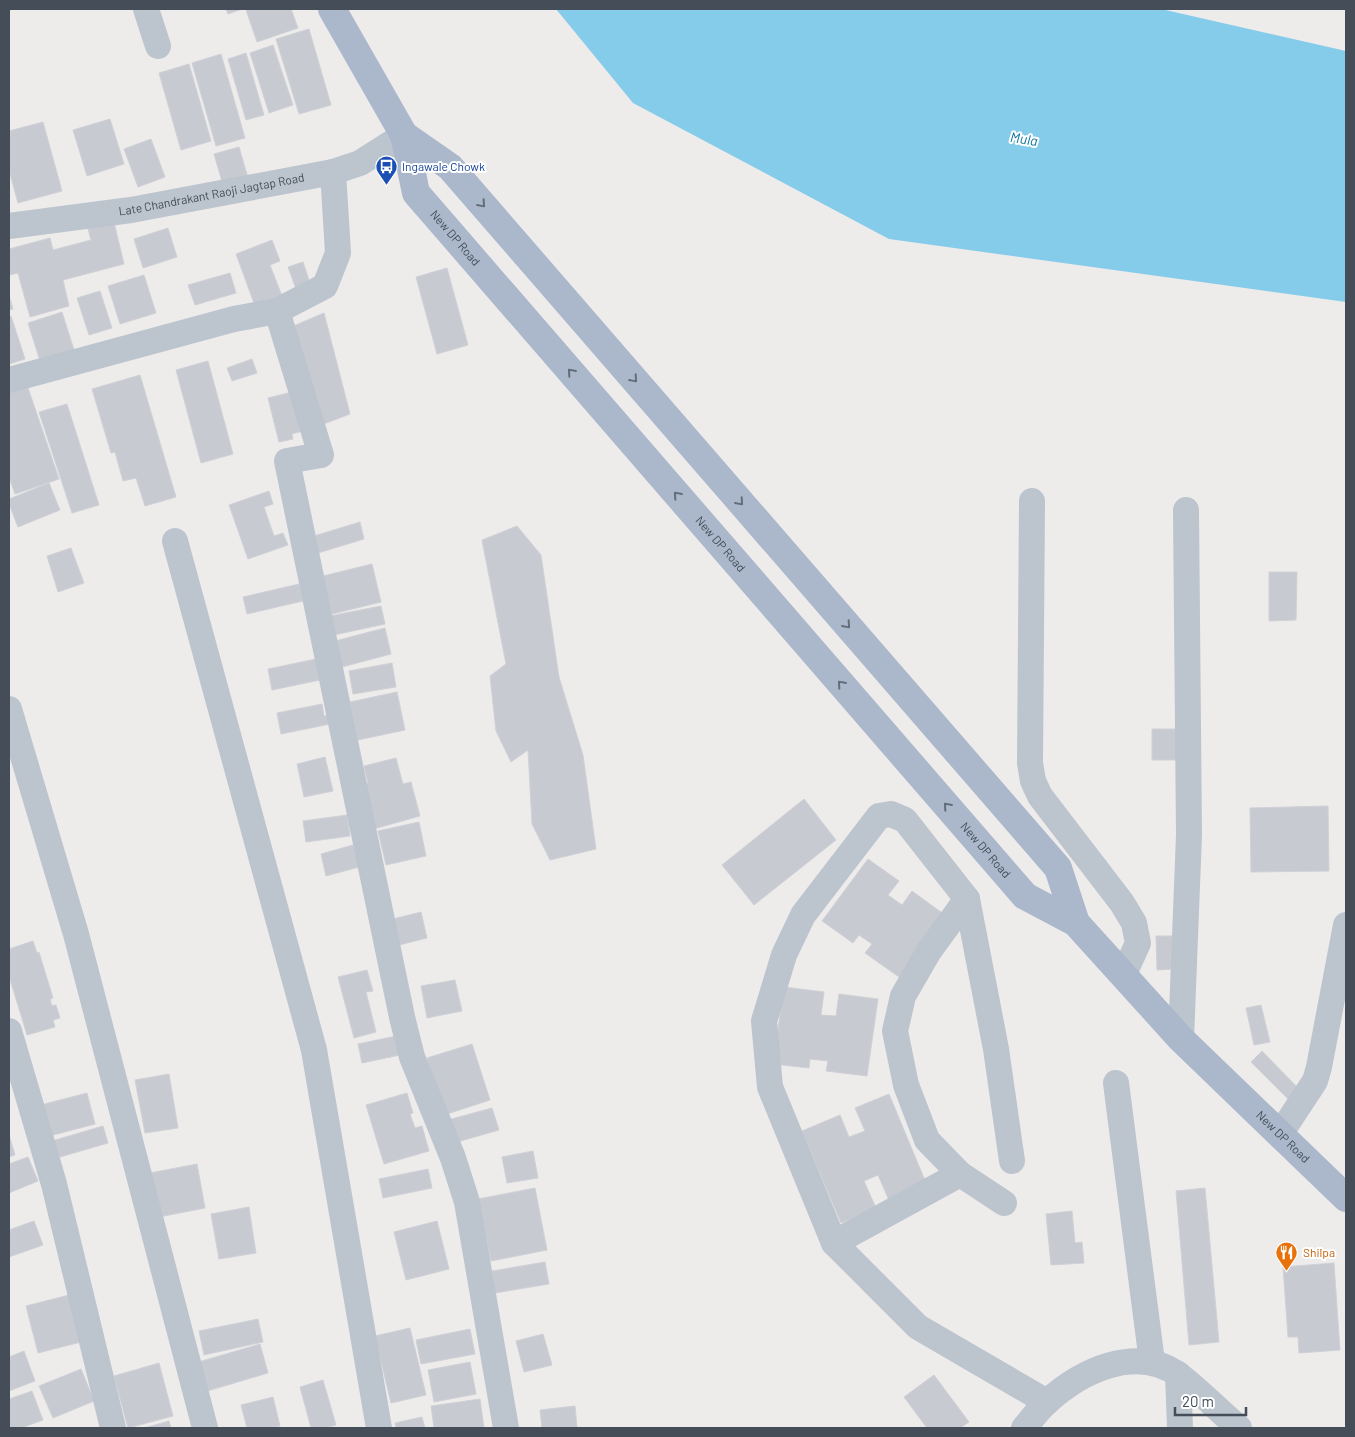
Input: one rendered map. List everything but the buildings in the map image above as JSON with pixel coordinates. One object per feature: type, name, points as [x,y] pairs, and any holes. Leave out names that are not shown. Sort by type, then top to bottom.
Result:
[{"type":"main road","name":"New DP Road","points":[[332,9],[404,135],[416,193],[1025,896],[1076,923],[1181,1039],[1346,1198]]},
{"type":"main road","name":"New DP Road","points":[[404,135],[450,167],[1058,868],[1076,923]]},
{"type":"street","points":[[146,9],[158,46]]},
{"type":"street","name":"Late Chandrakant Raoji Jagtap Road","points":[[9,226],[131,210],[333,172],[360,163],[404,135]]},
{"type":"street","points":[[9,380],[234,319],[277,311],[325,286],[338,254],[333,172]]},
{"type":"street","points":[[277,311],[321,455],[287,461],[297,510],[402,1017],[412,1057],[452,1158],[467,1202],[506,1428]]},
{"type":"street","points":[[1032,501],[1030,763],[1033,781],[1040,796],[1122,904],[1134,923],[1138,943],[1124,976]]},
{"type":"street","points":[[1181,1039],[1189,835],[1186,510]]},
{"type":"street","points":[[175,541],[314,1050],[379,1428]]},
{"type":"street","points":[[9,709],[76,934],[205,1428]]},
{"type":"street","points":[[1012,1161],[996,1049],[967,899],[905,820],[891,814],[879,816],[804,915],[784,955],[764,1021],[770,1087],[834,1243],[918,1327],[1047,1402]]},
{"type":"street","points":[[967,899],[929,951],[904,996],[895,1031],[906,1085],[927,1140],[960,1174],[1004,1203]]},
{"type":"street","points":[[1280,1134],[1314,1081],[1319,1067],[1346,926]]},
{"type":"street","points":[[9,1031],[54,1184],[113,1428]]},
{"type":"street","points":[[1116,1083],[1152,1362]]},
{"type":"street","points":[[834,1243],[960,1174]]},
{"type":"street","points":[[1024,1428],[1047,1402],[1083,1376],[1118,1362],[1152,1362],[1178,1374],[1240,1428]]},
{"type":"street","points":[[1178,1374],[1180,1428]]},
{"type":"water","name":"Mula","points":[[556,9],[1161,9],[1346,51],[1346,302],[889,239],[633,103]]},
{"type":"place","name":"Ingawale Chowk","points":[[386,186]]},
{"type":"place","name":"Shilpa","points":[[1287,1272]]}]
